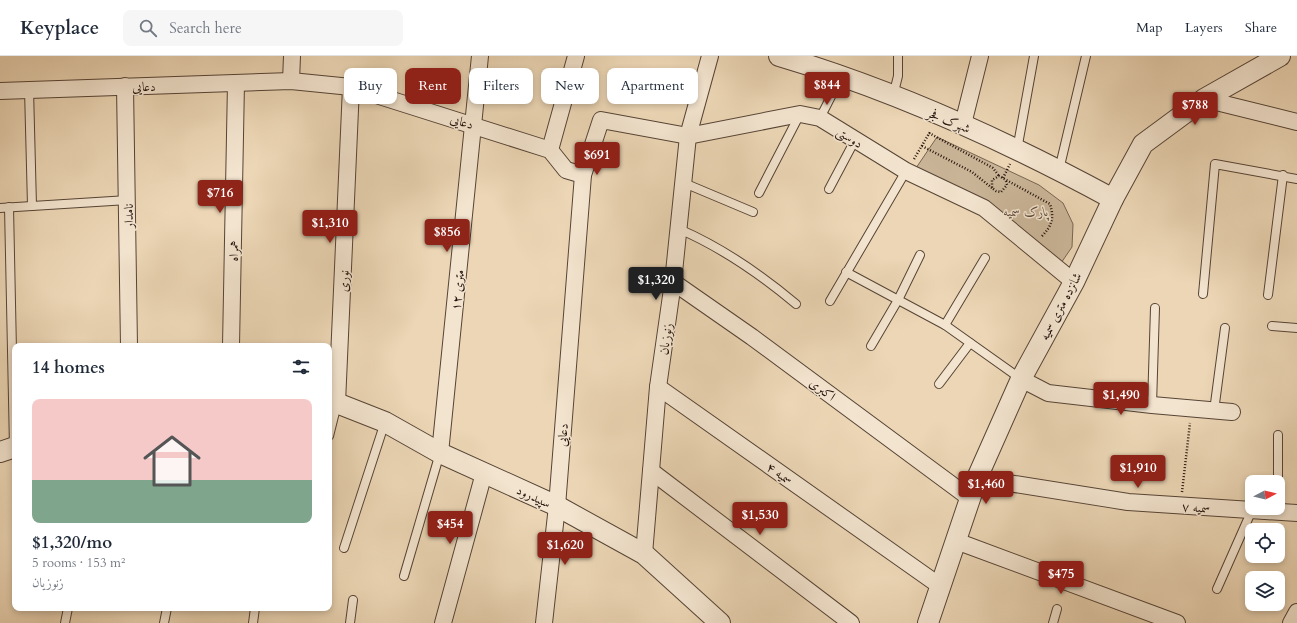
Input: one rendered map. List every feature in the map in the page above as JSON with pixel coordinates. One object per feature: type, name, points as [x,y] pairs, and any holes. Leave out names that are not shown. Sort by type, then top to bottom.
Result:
[{"type":"street","points":[[291,81],[292,56]]},
{"type":"street","name":"۱۲ متری","points":[[440,453],[480,56]]},
{"type":"street","points":[[576,56],[550,150],[566,170],[583,175]]},
{"type":"street","name":"زنوزیان","points":[[644,554],[658,387],[673,282],[688,136],[710,56]]},
{"type":"street","name":"شهرک فجر","points":[[779,56],[818,65],[841,77],[893,96],[934,124],[963,124],[1059,170],[1113,199]]},
{"type":"street","points":[[963,124],[980,56]]},
{"type":"street","name":"شانزده متری سمیه","points":[[928,623],[977,478],[1021,379],[1074,282],[1113,199],[1143,144],[1204,99],[1280,56]]},
{"type":"street","name":"دعایی","points":[[0,91],[291,81],[344,86]]},
{"type":"street","name":"همراه","points":[[231,343],[236,83]]},
{"type":"street","name":"نامدار","points":[[125,86],[128,200],[129,343]]},
{"type":"street","points":[[1204,99],[1297,122]]},
{"type":"street","name":"دعایی","points":[[397,101],[550,150]]},
{"type":"street","name":"نوری","points":[[333,401],[350,104]]},
{"type":"street","name":"دوستی","points":[[583,175],[601,120],[688,136],[800,114],[820,118],[906,172],[984,208],[1074,282]]},
{"type":"street","name":"دعایی","points":[[544,623],[557,506],[583,175]]},
{"type":"street","name":"اکبری","points":[[673,282],[759,342],[971,499]]},
{"type":"street","points":[[1021,379],[1048,393],[1152,405],[1232,412]]},
{"type":"street","name":"سمیه ۴","points":[[658,387],[940,586]]},
{"type":"street","name":"سپیدرود","points":[[333,401],[384,422],[440,453],[557,506],[644,554],[720,623]]},
{"type":"street","points":[[651,471],[851,623]]},
{"type":"street","points":[[444,623],[484,473]]},
{"type":"street","name":"سمیه ۷","points":[[977,478],[1128,502],[1245,510]]},
{"type":"street","name":"سمیه ۷","points":[[1285,511],[1297,513]]},
{"type":"street","points":[[956,541],[1177,623]]},
{"type":"street","points":[[1291,623],[1297,612]]},
{"type":"lane","points":[[893,96],[898,76],[898,56]]},
{"type":"lane","points":[[1017,150],[1034,56]]},
{"type":"lane","points":[[1059,170],[1086,56]]},
{"type":"lane","points":[[820,118],[841,77]]},
{"type":"lane","points":[[29,89],[32,206]]},
{"type":"lane","points":[[759,193],[800,114]]},
{"type":"lane","points":[[829,189],[855,140]]},
{"type":"lane","points":[[1203,294],[1215,164],[1282,175],[1297,179]]},
{"type":"lane","points":[[830,301],[906,172]]},
{"type":"lane","points":[[1268,295],[1282,175]]},
{"type":"lane","points":[[684,183],[753,212]]},
{"type":"lane","points":[[0,208],[128,200]]},
{"type":"lane","points":[[9,207],[10,449]]},
{"type":"lane","points":[[678,229],[706,240],[758,273],[796,304]]},
{"type":"lane","points":[[871,346],[898,300],[920,255]]},
{"type":"lane","points":[[945,325],[985,258]]},
{"type":"lane","points":[[846,272],[945,325],[1021,379]]},
{"type":"lane","points":[[1152,405],[1155,308]]},
{"type":"lane","points":[[1272,326],[1297,328]]},
{"type":"lane","points":[[1214,411],[1225,328]]},
{"type":"lane","points":[[939,384],[970,343]]},
{"type":"lane","points":[[344,548],[384,422]]},
{"type":"lane","points":[[1278,435],[1278,475]]},
{"type":"lane","points":[[404,576],[440,453]]},
{"type":"lane","points":[[1216,589],[1250,515]]},
{"type":"lane","points":[[350,623],[353,600]]},
{"type":"lane","points":[[1053,623],[1057,609]]},
{"type":"lane","points":[[65,623],[67,611]]},
{"type":"lane","points":[[164,623],[166,611]]},
{"type":"lane","points":[[253,623],[255,611]]},
{"type":"path","points":[[920,163],[913,160],[934,124],[993,168],[999,176],[1006,181],[1050,204],[1053,212],[1052,223],[1041,237],[1035,233]]},
{"type":"path","points":[[922,146],[972,172],[996,192],[1001,192],[1007,185],[1006,181]]},
{"type":"path","points":[[992,188],[992,180],[999,176]]},
{"type":"path","points":[[1181,506],[1191,409]]},
{"type":"green space","name":"پارک سمیه","points":[[937,137],[1039,185],[1063,203],[1073,224],[1072,247],[1059,266],[914,171]]}]
